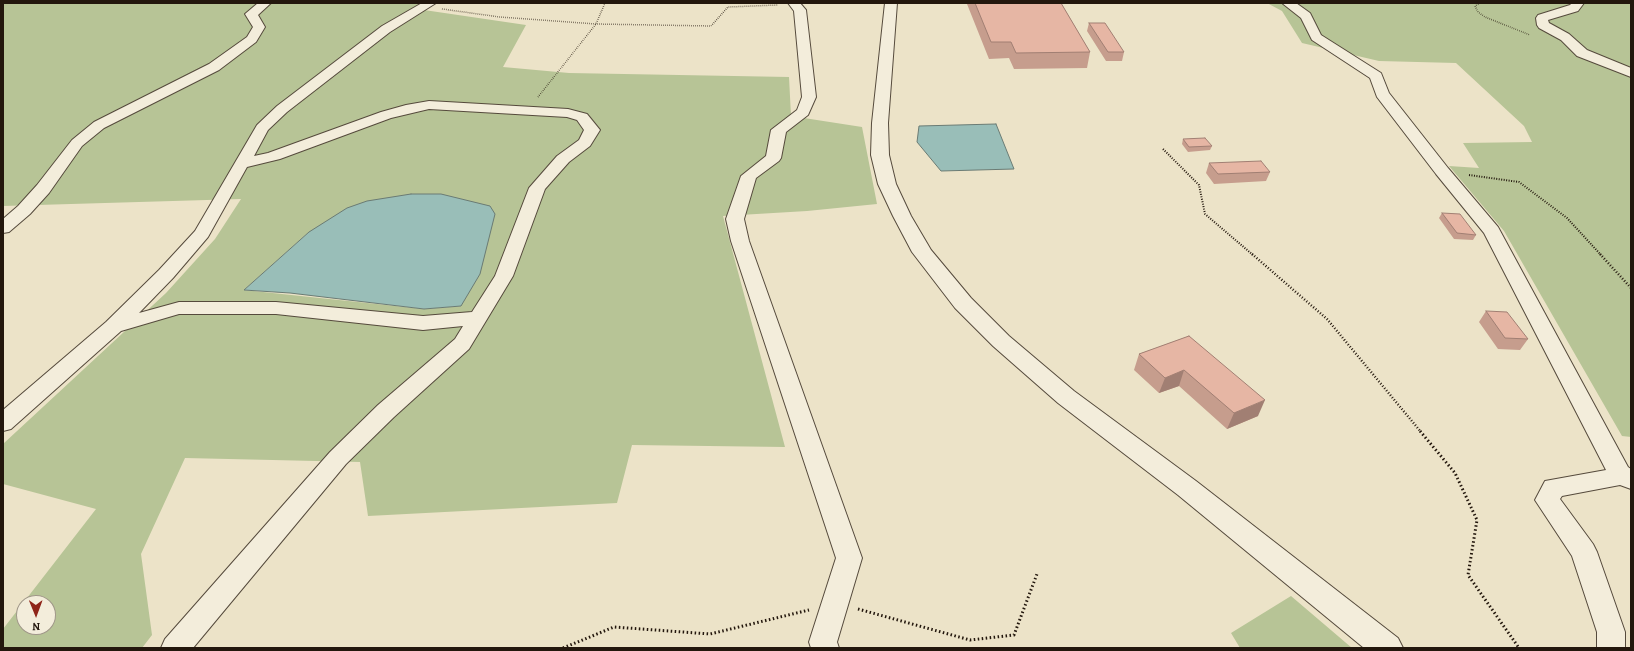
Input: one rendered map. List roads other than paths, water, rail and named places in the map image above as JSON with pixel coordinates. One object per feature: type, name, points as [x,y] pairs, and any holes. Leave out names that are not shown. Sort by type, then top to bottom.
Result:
[{"type":"street","points":[[3,228],[24,210],[43,189],[77,143],[99,125],[214,67],[252,39],[259,27],[251,14],[265,3]]},
{"type":"street","points":[[794,3],[800,10],[809,97],[803,112],[779,130],[773,158],[749,176],[735,219],[740,241],[849,558],[823,642],[825,648]]},
{"type":"street","points":[[892,3],[886,46],[880,123],[880,155],[887,184],[902,216],[922,252],[963,302],[1002,340],[1066,397],[1187,488],[1387,648]]},
{"type":"street","points":[[1288,3],[1306,16],[1316,37],[1376,76],[1382,94],[1442,171],[1492,231],[1625,477],[1554,488],[1547,500],[1584,552],[1611,632],[1611,648]]},
{"type":"street","points":[[1578,3],[1574,8],[1542,18],[1543,25],[1565,38],[1582,53],[1631,73]]},
{"type":"street","points":[[3,423],[113,326],[166,274],[202,233],[262,128],[282,109],[386,30],[427,5]]},
{"type":"street","points":[[175,648],[338,458],[386,411],[462,344],[504,276],[537,188],[563,159],[585,143],[592,130],[582,117],[568,113],[446,105],[406,109],[274,156],[242,164]]},
{"type":"street","points":[[113,326],[179,308],[276,308],[423,322],[479,318]]},
{"type":"water","points":[[996,124],[1014,169],[941,171],[917,142],[919,126]]},
{"type":"water","points":[[411,194],[441,194],[490,206],[495,214],[480,274],[461,306],[424,309],[290,293],[244,290],[309,232],[347,208],[367,201]]}]
